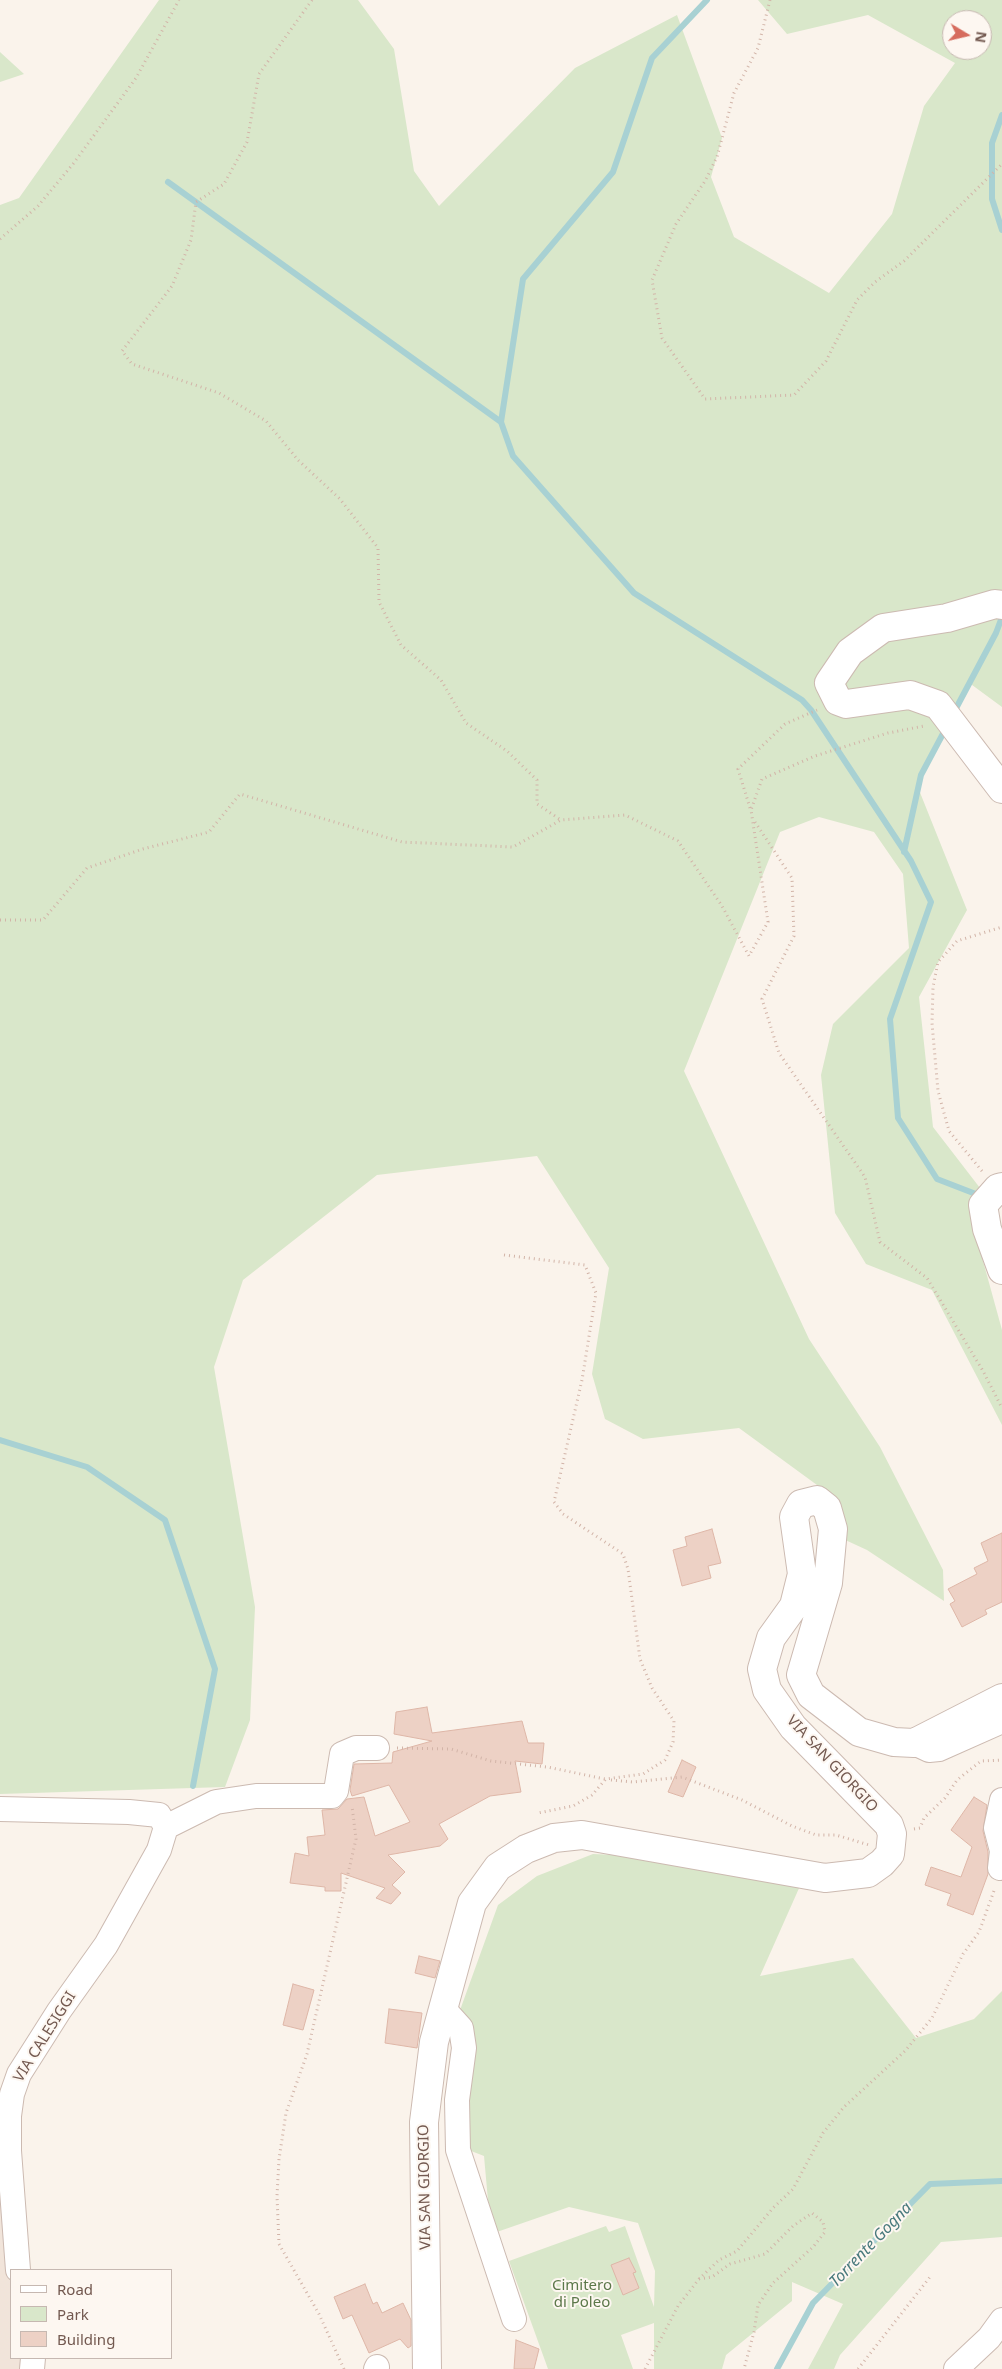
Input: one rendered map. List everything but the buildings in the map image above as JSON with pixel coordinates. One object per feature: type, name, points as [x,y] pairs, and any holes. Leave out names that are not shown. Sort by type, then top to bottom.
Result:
[{"type":"street","points":[[998,605],[947,618],[884,628],[850,652],[829,683],[838,701],[846,704],[910,695],[938,705],[1002,789]]},
{"type":"street","points":[[995,1193],[987,1229],[1002,1270]]},
{"type":"street","name":"VIA SAN GIORGIO","points":[[427,2369],[424,2122],[434,2042],[442,2007],[472,1903],[498,1866],[535,1845],[554,1838],[582,1835],[825,1878],[868,1873],[882,1863],[890,1854],[892,1834],[889,1825],[793,1727],[767,1690],[762,1669],[770,1638],[794,1606],[802,1574],[794,1517],[801,1504],[817,1500],[827,1508],[833,1529],[828,1583],[802,1675],[811,1695],[860,1732],[894,1742],[914,1743]]},
{"type":"street","points":[[914,1743],[1002,1698]]},
{"type":"street","points":[[914,1743],[930,1750],[939,1749],[1002,1721]]},
{"type":"street","points":[[0,1809],[129,1812],[159,1815],[166,1827],[216,1802],[256,1796],[332,1796],[336,1791],[342,1754],[356,1748],[377,1748]]},
{"type":"street","points":[[1000,1868],[1002,1851],[996,1828],[1002,1800]]},
{"type":"street","name":"VIA CALESIGGI","points":[[18,2269],[9,2151],[9,2116],[12,2094],[19,2074],[59,2011],[106,1945],[159,1850],[166,1827]]},
{"type":"street","points":[[442,2007],[461,2028],[464,2048],[457,2100],[458,2150],[514,2319]]},
{"type":"street","points":[[956,2369],[989,2338],[1002,2320]]},
{"type":"path","points":[[0,239],[38,206],[73,164],[136,78],[179,0]]},
{"type":"path","points":[[312,0],[259,74],[247,142],[224,184],[196,202],[191,240],[172,286],[122,351],[132,364],[219,393],[266,421],[298,460],[340,499],[378,548],[379,602],[401,645],[441,680],[466,723],[507,751],[537,780],[537,804],[561,820]]},
{"type":"path","points":[[770,0],[758,48],[734,93],[717,157],[706,181],[676,224],[652,280],[662,338],[705,399],[794,394],[826,361],[857,300],[876,282],[904,261],[1002,164]]},
{"type":"path","points":[[838,701],[785,724],[738,768],[756,825],[792,878],[794,936],[762,999],[779,1053],[865,1177],[880,1242],[927,1278],[983,1371],[1002,1408]]},
{"type":"path","points":[[0,920],[43,920],[87,868],[143,849],[209,832],[240,794],[402,842],[513,847],[561,820],[625,815],[678,841],[722,906],[749,956],[768,922],[751,810],[762,780],[815,756],[888,733],[929,725]]},
{"type":"path","points":[[995,1193],[949,1131],[938,1090],[932,1023],[932,987],[938,962],[957,941],[1002,927]]},
{"type":"path","points":[[504,1255],[585,1265],[596,1293],[582,1380],[554,1502],[563,1514],[623,1554],[628,1569],[640,1659],[652,1688],[674,1721],[673,1742],[665,1760],[642,1774],[606,1779],[592,1795],[573,1806],[538,1813]]},
{"type":"path","points":[[377,1748],[451,1749],[491,1761],[547,1767],[606,1779],[634,1782],[682,1778],[742,1800],[792,1826],[816,1835],[836,1835],[871,1846],[892,1834],[920,1828],[924,1818],[946,1798],[957,1780],[981,1761],[1002,1760]]},
{"type":"path","points":[[336,1782],[350,1788],[356,1839],[307,2054],[286,2114],[279,2159],[277,2196],[278,2244],[319,2314],[344,2369]]},
{"type":"path","points":[[645,2369],[678,2306],[700,2279],[719,2260],[737,2251],[773,2208],[793,2189],[823,2133],[844,2107],[905,2051],[932,2018],[962,1954],[979,1932],[992,1901],[1000,1868]]},
{"type":"path","points":[[700,2279],[712,2277],[730,2264],[765,2254],[793,2226],[812,2213],[823,2222],[825,2232],[813,2246],[773,2283],[758,2305],[754,2332],[744,2369]]},
{"type":"path","points":[[858,2369],[930,2277]]},
{"type":"shaded area","points":[[0,2179],[10,2271],[10,2359],[20,2359],[22,2369],[0,2369]]},
{"type":"green space","points":[[159,0],[358,0],[394,49],[414,171],[439,206],[575,68],[677,15],[722,138],[711,177],[734,237],[829,293],[892,214],[924,106],[955,63],[950,60],[992,60],[992,10],[942,10],[942,56],[868,15],[787,34],[758,0],[1002,0],[1002,707],[968,682],[917,785],[967,910],[919,997],[933,1127],[980,1188],[969,1210],[1002,1330],[1002,1425],[932,1290],[866,1264],[835,1213],[821,1075],[833,1024],[909,948],[903,874],[874,832],[819,817],[780,832],[684,1071],[809,1339],[880,1447],[943,1570],[944,1601],[867,1550],[841,1538],[817,1485],[739,1428],[643,1439],[605,1419],[592,1374],[609,1268],[537,1156],[377,1175],[243,1280],[214,1367],[255,1607],[250,1720],[225,1787],[0,1794],[0,205],[19,198]]},
{"type":"green space","points":[[0,52],[24,74],[0,82]]},
{"type":"green space","name":"Cimitero di Poleo","points":[[593,1854],[659,1857],[800,1886],[760,1976],[853,1958],[916,2038],[974,2019],[1002,1991],[1002,2237],[941,2242],[840,2355],[834,2369],[808,2369],[843,2304],[792,2282],[792,2301],[726,2355],[722,2369],[654,2369],[654,2323],[621,2335],[633,2369],[548,2369],[509,2261],[606,2226],[609,2232],[625,2226],[654,2307],[655,2271],[638,2223],[569,2207],[491,2234],[484,2156],[466,2149],[455,2024],[498,1905],[537,1876]]},
{"type":"waterway","points":[[707,0],[652,58],[613,172],[523,279],[501,422],[513,456],[634,593],[802,700],[811,710],[911,861],[931,902],[890,1019],[898,1118],[937,1179],[981,1196]]},
{"type":"waterway","points":[[1002,115],[992,143],[992,199],[1002,230]]},
{"type":"waterway","points":[[168,182],[501,422]]},
{"type":"waterway","points":[[953,714],[996,633],[1002,617]]},
{"type":"waterway","points":[[904,852],[921,775],[946,728]]},
{"type":"waterway","points":[[0,1440],[87,1467],[165,1520],[215,1669],[193,1786]]},
{"type":"waterway","name":"Torrente Gogna","points":[[777,2369],[813,2303],[930,2184],[1002,2181]]}]
